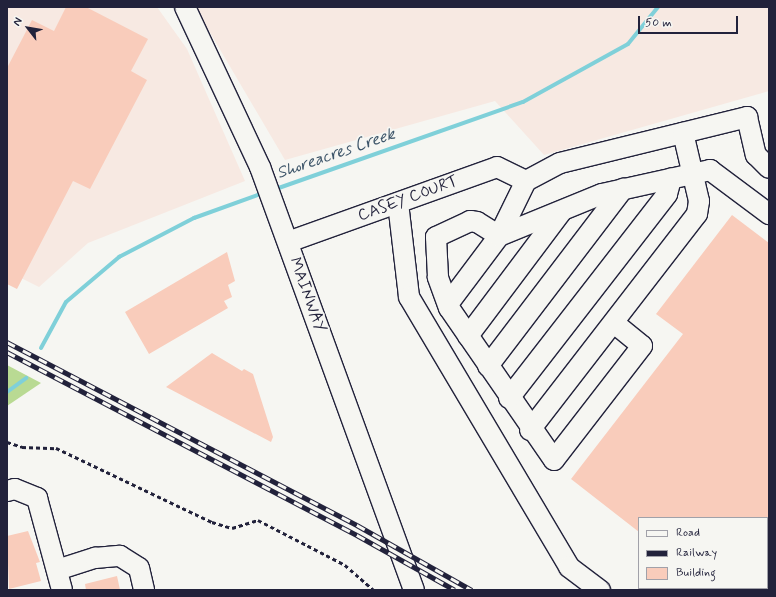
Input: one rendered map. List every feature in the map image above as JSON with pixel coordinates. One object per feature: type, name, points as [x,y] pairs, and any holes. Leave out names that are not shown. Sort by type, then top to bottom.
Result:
[{"type":"street","name":"MAINWAY","points":[[185,7],[260,167],[414,590]]},
{"type":"street","points":[[448,304],[499,236],[526,181],[560,163],[747,117],[756,155],[769,168]]},
{"type":"street","points":[[530,430],[697,214],[699,201],[683,133]]},
{"type":"street","name":"CASEY COURT","points":[[288,242],[497,168],[526,181]]},
{"type":"street","points":[[499,236],[563,210],[623,189],[710,170],[769,214]]},
{"type":"street","points":[[509,398],[667,194],[671,179]]},
{"type":"street","points":[[488,366],[623,189]]},
{"type":"street","points":[[398,203],[409,297],[569,567],[600,590]]},
{"type":"street","points":[[468,336],[563,210]]},
{"type":"street","points":[[499,236],[477,222],[470,221],[436,238],[438,277],[448,304],[468,336],[530,430],[554,460],[642,346],[614,323]]},
{"type":"street","points":[[7,491],[15,489],[38,498],[62,590]]},
{"type":"street","points":[[57,570],[95,558],[120,556],[139,568],[144,590]]},
{"type":"path","points":[[7,442],[22,447],[56,448],[212,522],[232,528],[258,520],[345,565],[374,590]]},
{"type":"shaded area","points":[[7,7],[157,7],[187,49],[245,181],[88,243],[39,287],[7,271]]},
{"type":"shaded area","points":[[195,7],[769,7],[769,91],[544,155],[495,101],[285,160]]},
{"type":"green space","points":[[7,365],[41,383],[7,406]]},
{"type":"building","points":[[66,7],[86,7],[148,39],[131,71],[147,80],[90,189],[73,181],[17,289],[7,284],[7,68],[32,20],[54,31]]},
{"type":"building","points":[[732,215],[769,243],[769,590],[740,589],[768,589],[768,517],[638,517],[638,531],[571,479],[683,334],[656,314]]},
{"type":"building","points":[[227,252],[235,281],[228,285],[232,297],[224,301],[228,308],[149,354],[125,312]]},
{"type":"building","points":[[212,353],[242,371],[244,369],[253,374],[273,437],[271,442],[166,387]]},
{"type":"building","points":[[28,531],[40,562],[36,563],[41,581],[9,589],[7,536]]},
{"type":"building","points":[[117,576],[120,590],[86,590],[85,584]]},
{"type":"waterway","name":"Shoreacres Creek","points":[[273,190],[523,102],[628,44],[658,7]]},
{"type":"waterway","name":"Shoreacres Creek","points":[[41,348],[66,302],[119,257],[194,218],[263,193]]},
{"type":"waterway","name":"Shoreacres Creek","points":[[7,392],[26,378]]},
{"type":"railway","points":[[7,342],[357,525],[472,590]]},
{"type":"railway","points":[[7,352],[357,535],[455,590]]}]
